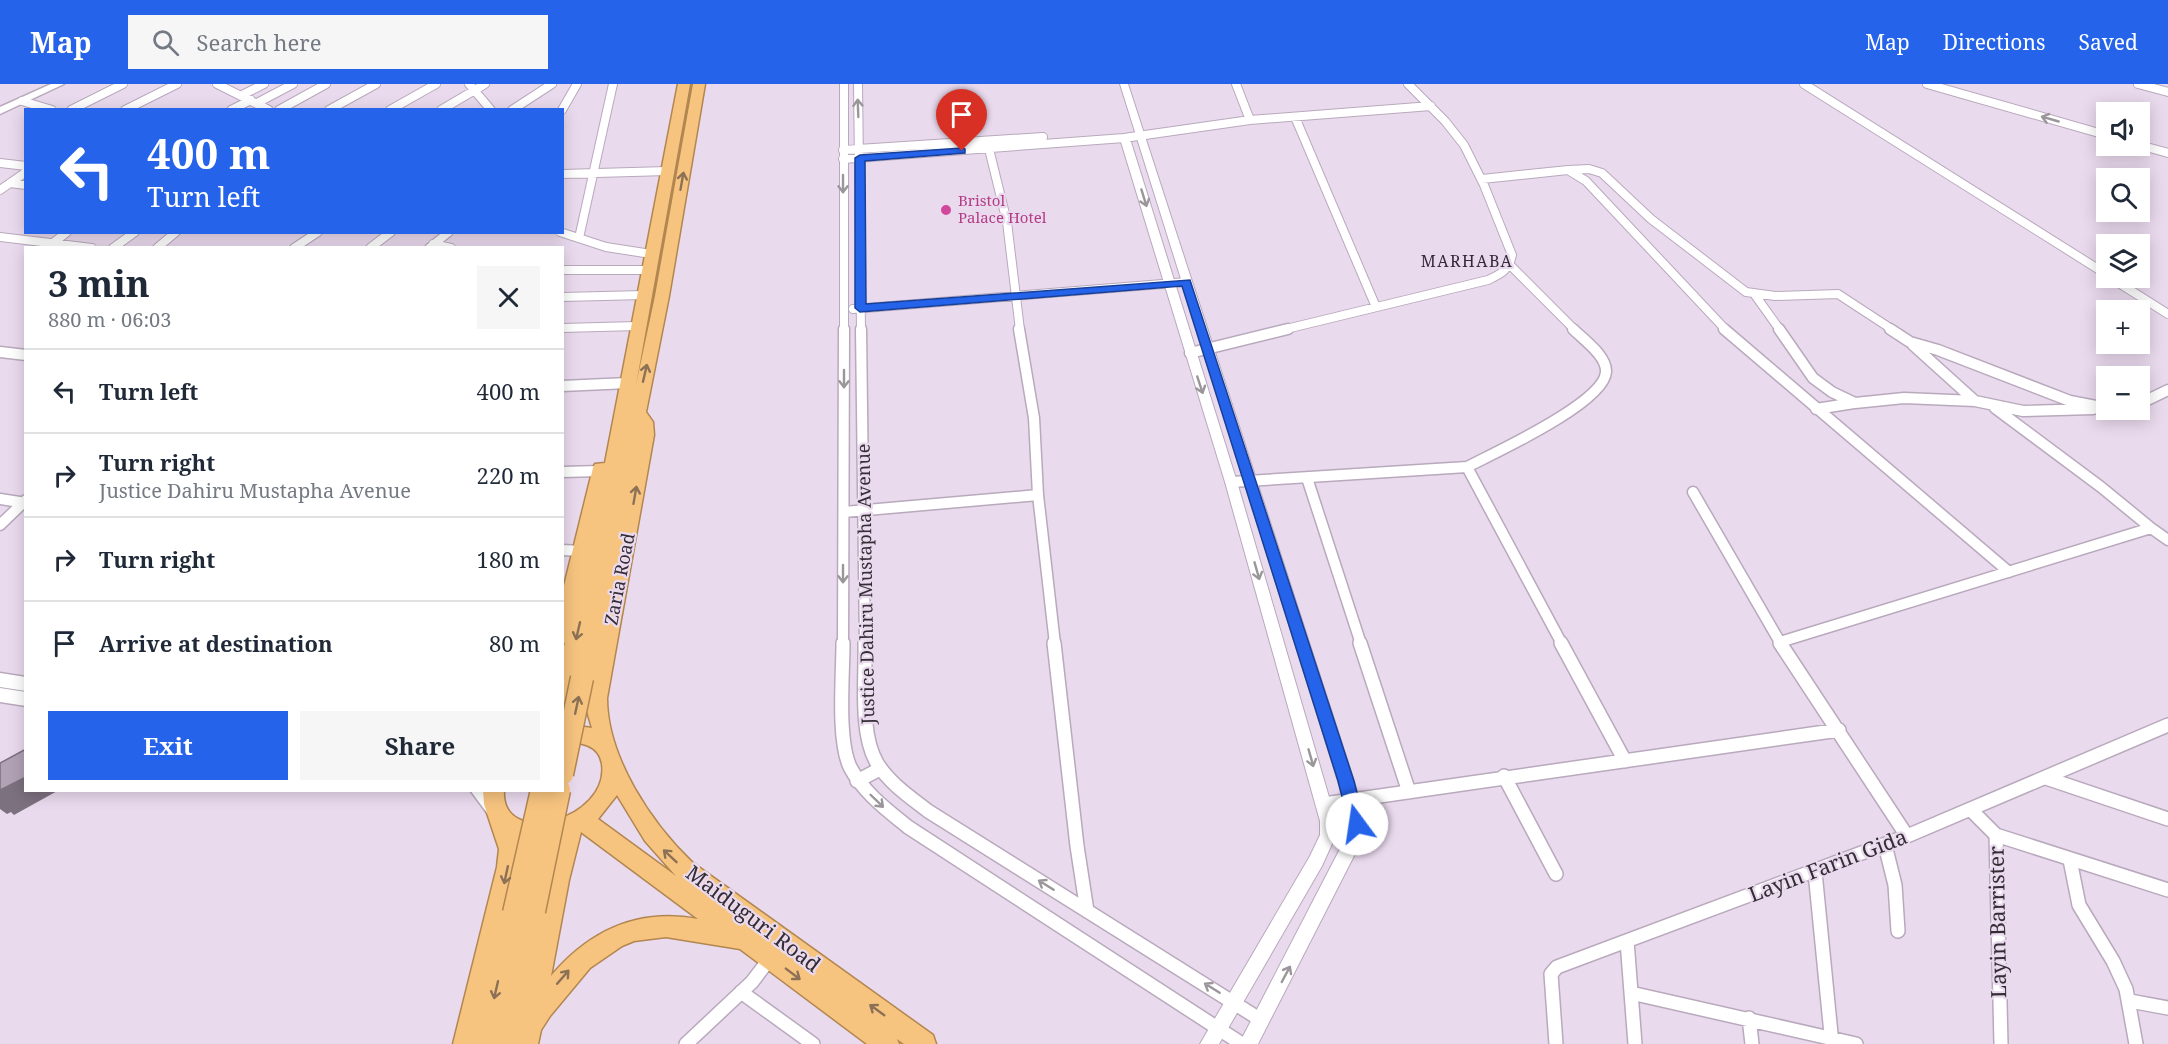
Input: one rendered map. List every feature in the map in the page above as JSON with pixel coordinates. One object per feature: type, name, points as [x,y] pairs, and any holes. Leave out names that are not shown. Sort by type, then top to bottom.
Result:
[{"type":"highway","name":"Zaria Road","points":[[564,608],[568,553],[600,471],[609,433],[630,411],[628,383],[684,84]]},
{"type":"highway","name":"Zaria Road","points":[[575,679],[630,411],[662,296],[699,84]]},
{"type":"highway","name":"Zaria Road","points":[[611,756],[597,711],[597,698],[646,435],[645,422],[630,411]]},
{"type":"highway","points":[[564,697],[575,679]]},
{"type":"highway","points":[[564,759],[575,679]]},
{"type":"highway","points":[[497,807],[511,827],[531,833],[556,832],[577,823],[596,809],[607,795],[613,779],[611,756],[596,738],[581,733],[564,733]]},
{"type":"highway","name":"Maiduguri Road","points":[[611,756],[624,790],[663,850],[685,870],[924,1044]]},
{"type":"highway","points":[[505,1044],[542,792]]},
{"type":"highway","points":[[483,1044],[558,792]]},
{"type":"highway","points":[[465,1044],[508,867],[510,849],[497,807]]},
{"type":"highway","points":[[528,1035],[558,880],[577,823]]},
{"type":"highway","name":"Maiduguri Road","points":[[577,823],[744,941],[771,957],[887,1044]]},
{"type":"highway","points":[[528,1035],[566,973],[591,952],[618,936],[656,926],[677,927],[744,941]]},
{"type":"main road","points":[[0,106],[48,84]]},
{"type":"main road","points":[[0,111],[59,84]]},
{"type":"main road","points":[[0,680],[24,684]]},
{"type":"main road","points":[[0,695],[24,699]]},
{"type":"main road","points":[[481,792],[497,807]]},
{"type":"street","points":[[75,108],[123,84]]},
{"type":"street","points":[[130,108],[177,84]]},
{"type":"street","points":[[242,95],[264,84]]},
{"type":"street","points":[[237,108],[293,84]]},
{"type":"street","points":[[283,108],[326,84]]},
{"type":"street","points":[[333,108],[375,84]]},
{"type":"street","points":[[394,108],[436,84]]},
{"type":"street","points":[[444,108],[473,87],[485,84]]},
{"type":"street","points":[[515,108],[552,84]]},
{"type":"street","points":[[563,108],[577,84]]},
{"type":"street","points":[[579,238],[595,174],[613,84]]},
{"type":"street","points":[[844,84],[843,719],[846,755],[857,781],[879,804],[908,827],[1242,1044]]},
{"type":"street","name":"Justice Dahiru Mustapha Avenue","points":[[858,84],[866,700],[869,744],[880,769],[900,789],[928,811],[1261,1020]]},
{"type":"street","points":[[1124,84],[1352,800],[1357,824],[1350,847],[1248,1044]]},
{"type":"street","points":[[1236,84],[1250,120]]},
{"type":"street","points":[[1190,353],[1488,280],[1503,274],[1510,266],[1512,255],[1482,179],[1464,145],[1431,106],[1408,84]]},
{"type":"street","points":[[1804,84],[2096,268]]},
{"type":"street","points":[[1927,84],[2096,132]]},
{"type":"street","points":[[2141,84],[2168,92]]},
{"type":"street","points":[[222,85],[265,108]]},
{"type":"street","points":[[473,87],[489,108]]},
{"type":"street","points":[[22,101],[45,108]]},
{"type":"street","points":[[860,154],[1163,131],[1250,120],[1431,106]]},
{"type":"street","points":[[1295,117],[1376,307]]},
{"type":"street","points":[[843,154],[989,149],[1138,133]]},
{"type":"street","points":[[1126,142],[1231,482],[1328,820],[1328,834],[1316,861],[1209,1044]]},
{"type":"street","points":[[2150,147],[2168,153]]},
{"type":"street","points":[[989,149],[1007,222],[1014,296],[1034,418],[1038,495],[1077,846],[1087,911]]},
{"type":"street","points":[[0,163],[24,166]]},
{"type":"street","points":[[1482,179],[1589,169],[1602,173],[1677,239],[1737,287],[1755,295],[1838,294],[1910,342],[1975,401]]},
{"type":"street","points":[[564,174],[667,171]]},
{"type":"street","points":[[1568,171],[1592,186],[1724,328],[2009,572]]},
{"type":"street","points":[[0,190],[24,173]]},
{"type":"street","points":[[10,183],[24,185]]},
{"type":"street","points":[[564,233],[606,247],[651,254]]},
{"type":"street","points":[[53,243],[64,234]]},
{"type":"street","points":[[116,246],[132,234]]},
{"type":"street","points":[[159,246],[174,234]]},
{"type":"street","points":[[297,246],[315,234]]},
{"type":"street","points":[[373,246],[388,234]]},
{"type":"street","points":[[431,246],[446,234]]},
{"type":"street","points":[[0,237],[76,246]]},
{"type":"street","points":[[1231,482],[1467,467],[1571,411],[1600,385],[1606,373],[1605,365],[1597,353],[1510,266]]},
{"type":"street","points":[[564,270],[648,270]]},
{"type":"street","points":[[844,309],[1186,282]]},
{"type":"street","points":[[2127,288],[2168,314]]},
{"type":"street","points":[[564,297],[644,295]]},
{"type":"street","points":[[1755,295],[1813,378],[1832,392],[1855,403]]},
{"type":"street","points":[[564,328],[638,326]]},
{"type":"street","points":[[1910,342],[1938,350],[2057,397],[2096,406]]},
{"type":"street","points":[[0,352],[24,355]]},
{"type":"street","points":[[564,386],[628,383]]},
{"type":"street","points":[[2150,399],[2168,390]]},
{"type":"street","points":[[1816,409],[1904,398],[1975,401],[2023,411],[2064,412],[2096,409]]},
{"type":"street","points":[[1992,406],[2168,540]]},
{"type":"street","points":[[1467,467],[1624,761]]},
{"type":"street","points":[[564,472],[600,471]]},
{"type":"street","points":[[1307,478],[1409,792]]},
{"type":"street","points":[[1693,492],[1780,642],[1907,836]]},
{"type":"street","points":[[844,512],[1038,495]]},
{"type":"street","points":[[0,500],[24,502]]},
{"type":"street","points":[[0,525],[24,503]]},
{"type":"street","points":[[1780,642],[2151,528]]},
{"type":"street","name":"Layin Farin Gida","points":[[1556,1044],[1551,974],[1557,967],[1885,845],[2168,726]]},
{"type":"street","points":[[1324,804],[1504,776],[1839,730]]},
{"type":"street","points":[[857,781],[880,769]]},
{"type":"street","points":[[1504,776],[1556,874]]},
{"type":"street","points":[[2046,778],[2168,819]]},
{"type":"street","name":"Layin Barrister","points":[[1971,810],[1996,835],[2001,1044]]},
{"type":"street","points":[[1996,835],[2168,890]]},
{"type":"street","points":[[1885,845],[1895,885],[1898,931]]},
{"type":"street","points":[[2070,860],[2078,904],[2113,960],[2130,1001],[2136,1044]]},
{"type":"street","points":[[1815,872],[1832,1041]]},
{"type":"street","points":[[1627,941],[1635,1044]]},
{"type":"street","points":[[686,1044],[741,993],[771,957]]},
{"type":"street","points":[[741,993],[813,1044]]},
{"type":"street","points":[[1631,993],[1749,1018],[1832,1041],[1856,1044]]},
{"type":"street","points":[[2130,1001],[2168,1008]]},
{"type":"street","points":[[1749,1018],[1752,1044]]},
{"type":"building","points":[[24,750],[24,778],[0,790],[0,763]]},
{"type":"place","name":"Bristol Palace Hotel","points":[[946,210]]},
{"type":"district","name":"MARHABA","points":[[1467,261]]},
{"type":"route","points":[[962,151],[860,158],[860,308],[1186,282],[1352,800],[1357,824]]}]
